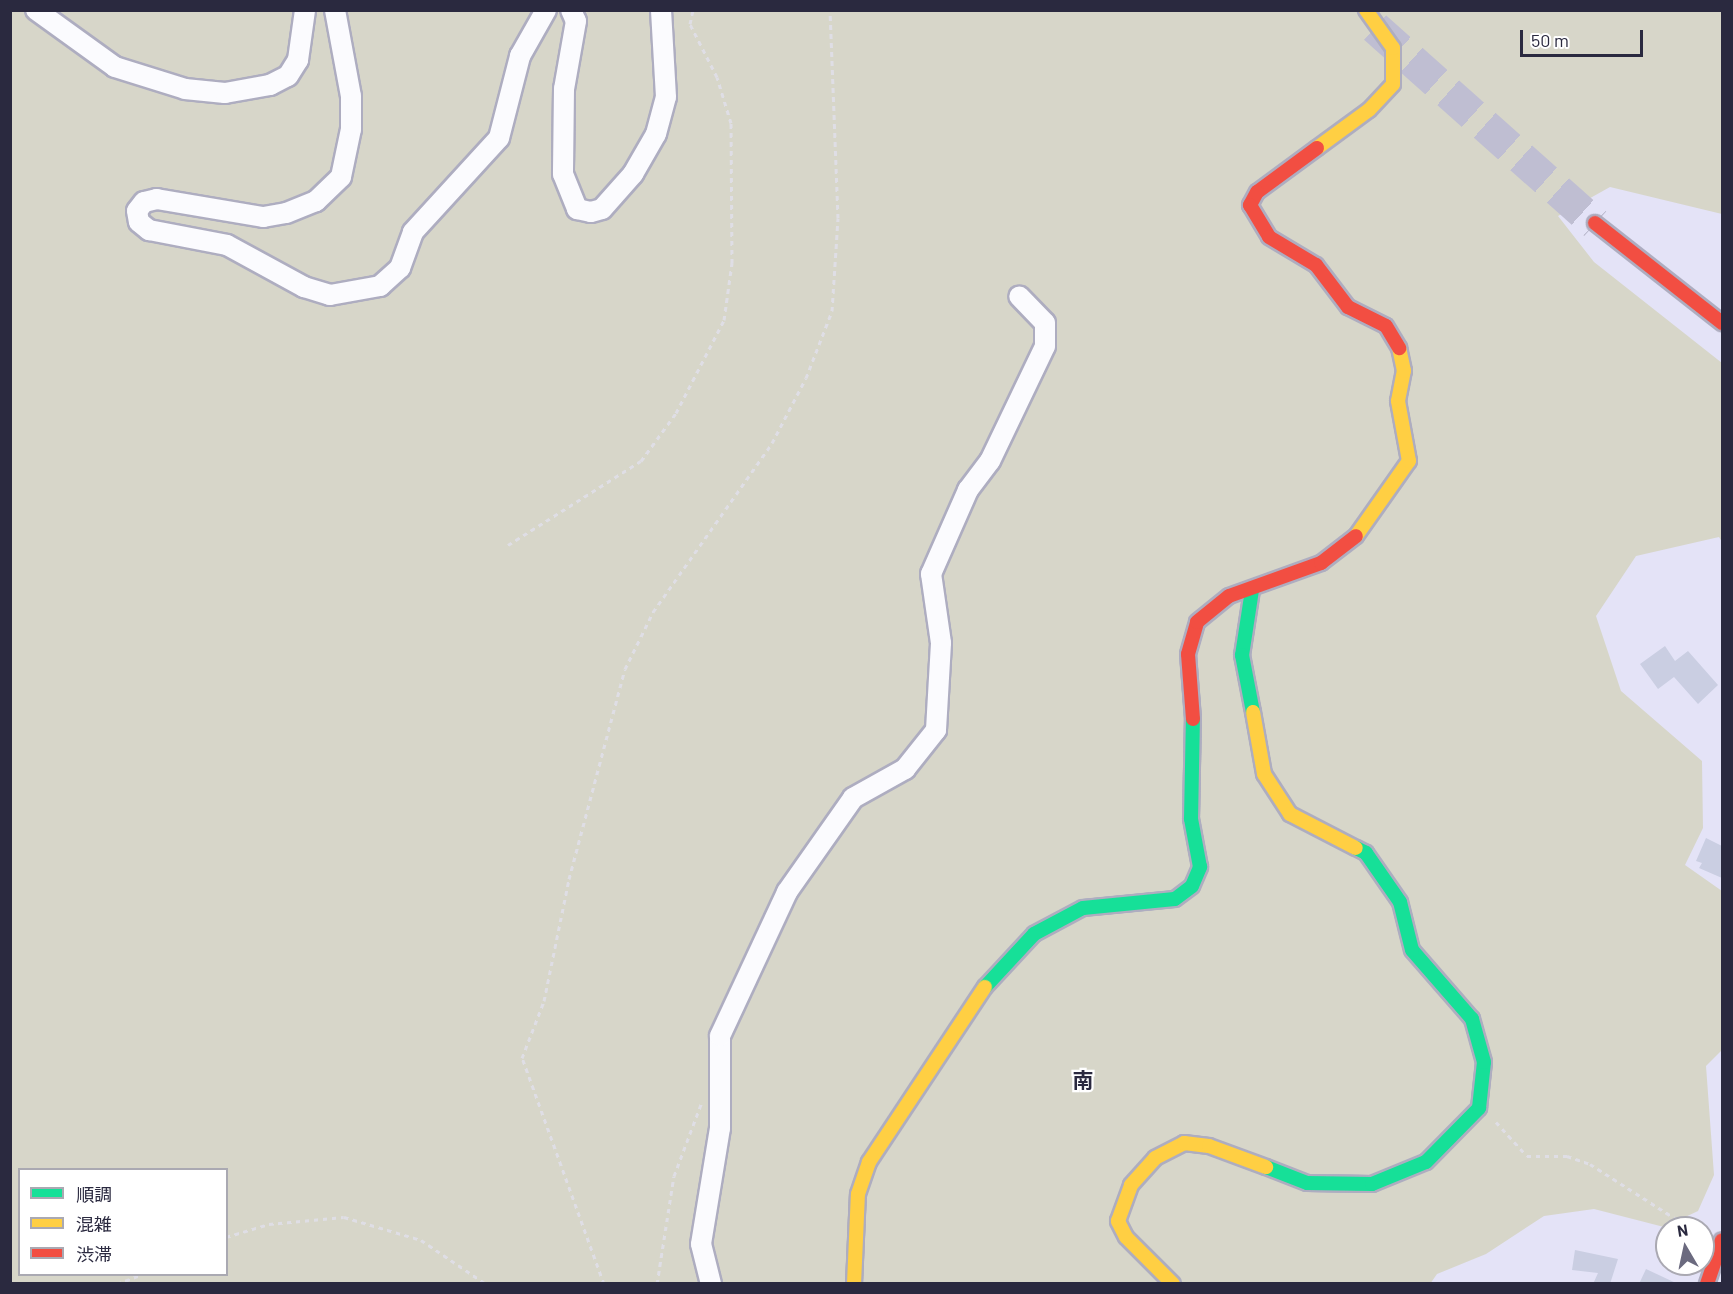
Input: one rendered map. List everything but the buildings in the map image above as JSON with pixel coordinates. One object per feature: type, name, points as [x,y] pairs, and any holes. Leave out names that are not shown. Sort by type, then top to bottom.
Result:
[{"type":"main road","points":[[854,1284],[858,1194],[869,1162],[968,1006],[1034,934],[1083,908],[1175,899],[1192,886],[1200,867],[1191,819],[1195,754],[1188,654],[1197,622],[1228,596],[1252,590],[1280,574],[1321,563],[1358,534],[1409,461],[1398,401],[1404,371],[1398,342],[1386,326],[1348,308],[1316,265],[1269,237],[1250,206],[1257,192],[1369,110],[1393,84],[1393,48],[1366,10]]},
{"type":"main road","points":[[1722,309],[1599,218],[1722,323]]},
{"type":"main road","points":[[1173,1284],[1126,1237],[1118,1221],[1131,1185],[1155,1158],[1184,1143],[1201,1145],[1307,1182],[1372,1184],[1426,1162],[1479,1108],[1484,1062],[1472,1019],[1412,950],[1400,902],[1366,853],[1290,814],[1264,774],[1242,655],[1252,590]]},
{"type":"main road","points":[[1707,1284],[1722,1240]]},
{"type":"street","points":[[36,10],[115,67],[185,89],[225,93],[270,85],[288,76],[298,60],[306,10]]},
{"type":"street","points":[[335,10],[351,96],[351,129],[341,177],[316,201],[286,213],[263,217],[157,199],[144,202],[137,211],[139,222],[148,230],[227,245],[304,287],[330,295],[380,286],[400,268],[413,232],[499,138],[520,56],[546,10]]},
{"type":"street","points":[[571,10],[576,21],[564,89],[564,174],[577,209],[591,212],[602,209],[633,174],[656,134],[666,97],[661,10]]},
{"type":"street","points":[[711,1284],[701,1244],[720,1128],[720,1036],[800,873],[853,798],[905,768],[936,729],[941,643],[932,574],[968,490],[990,461],[1046,346],[1045,323],[1019,296]]},
{"type":"path","points":[[508,545],[641,460],[676,413],[724,320],[732,263],[730,123],[717,77],[695,38],[693,10]]},
{"type":"path","points":[[604,1284],[522,1058],[544,1002],[569,879],[625,669],[653,612],[772,443],[806,378],[832,310],[838,218],[830,10]]},
{"type":"path","points":[[657,1284],[674,1176],[705,1091]]},
{"type":"path","points":[[1479,1108],[1527,1156],[1567,1156],[1590,1164],[1671,1216]]},
{"type":"path","points":[[228,1236],[269,1224],[344,1217],[421,1240],[486,1284]]},
{"type":"path","points":[[117,1284],[140,1276]]},
{"type":"shaded area","points":[[10,11],[1722,11],[1722,214],[1610,187],[1558,216],[1594,262],[1722,363],[1722,542],[1719,537],[1636,556],[1596,616],[1621,691],[1702,761],[1703,828],[1685,865],[1722,891],[1722,1050],[1706,1066],[1714,1175],[1698,1211],[1687,1216],[1655,1216],[1655,1225],[1594,1209],[1544,1216],[1486,1254],[1437,1274],[1430,1284],[11,1283]]},
{"type":"tunnel","points":[[1375,27],[1595,223]]},
{"type":"traffic: fast","points":[[1252,590],[1242,655],[1253,712]]},
{"type":"traffic: fast","points":[[985,987],[1034,934],[1083,908],[1175,899],[1192,886],[1200,867],[1191,819],[1193,719]]},
{"type":"traffic: fast","points":[[1266,1167],[1307,1183],[1372,1184],[1426,1162],[1479,1108],[1484,1062],[1472,1019],[1412,950],[1400,902],[1366,853],[1356,848]]},
{"type":"traffic: slow","points":[[1317,148],[1369,110],[1393,84],[1393,48],[1366,10]]},
{"type":"traffic: slow","points":[[1356,536],[1409,461],[1398,401],[1404,371],[1399,348]]},
{"type":"traffic: slow","points":[[1253,712],[1264,774],[1290,814],[1356,848]]},
{"type":"traffic: slow","points":[[854,1284],[858,1194],[869,1162],[985,987]]},
{"type":"traffic: slow","points":[[1173,1284],[1126,1237],[1118,1221],[1131,1185],[1155,1158],[1184,1143],[1209,1146],[1266,1167]]},
{"type":"traffic: jam","points":[[1317,148],[1257,192],[1250,205],[1269,237],[1316,265],[1348,307],[1386,326],[1399,348]]},
{"type":"traffic: jam","points":[[1595,223],[1722,323]]},
{"type":"traffic: jam","points":[[1193,719],[1188,654],[1197,622],[1229,596],[1321,563],[1356,536]]},
{"type":"traffic: jam","points":[[1707,1284],[1722,1240]]},
{"type":"district","name":"南","points":[[1083,1080]]}]
